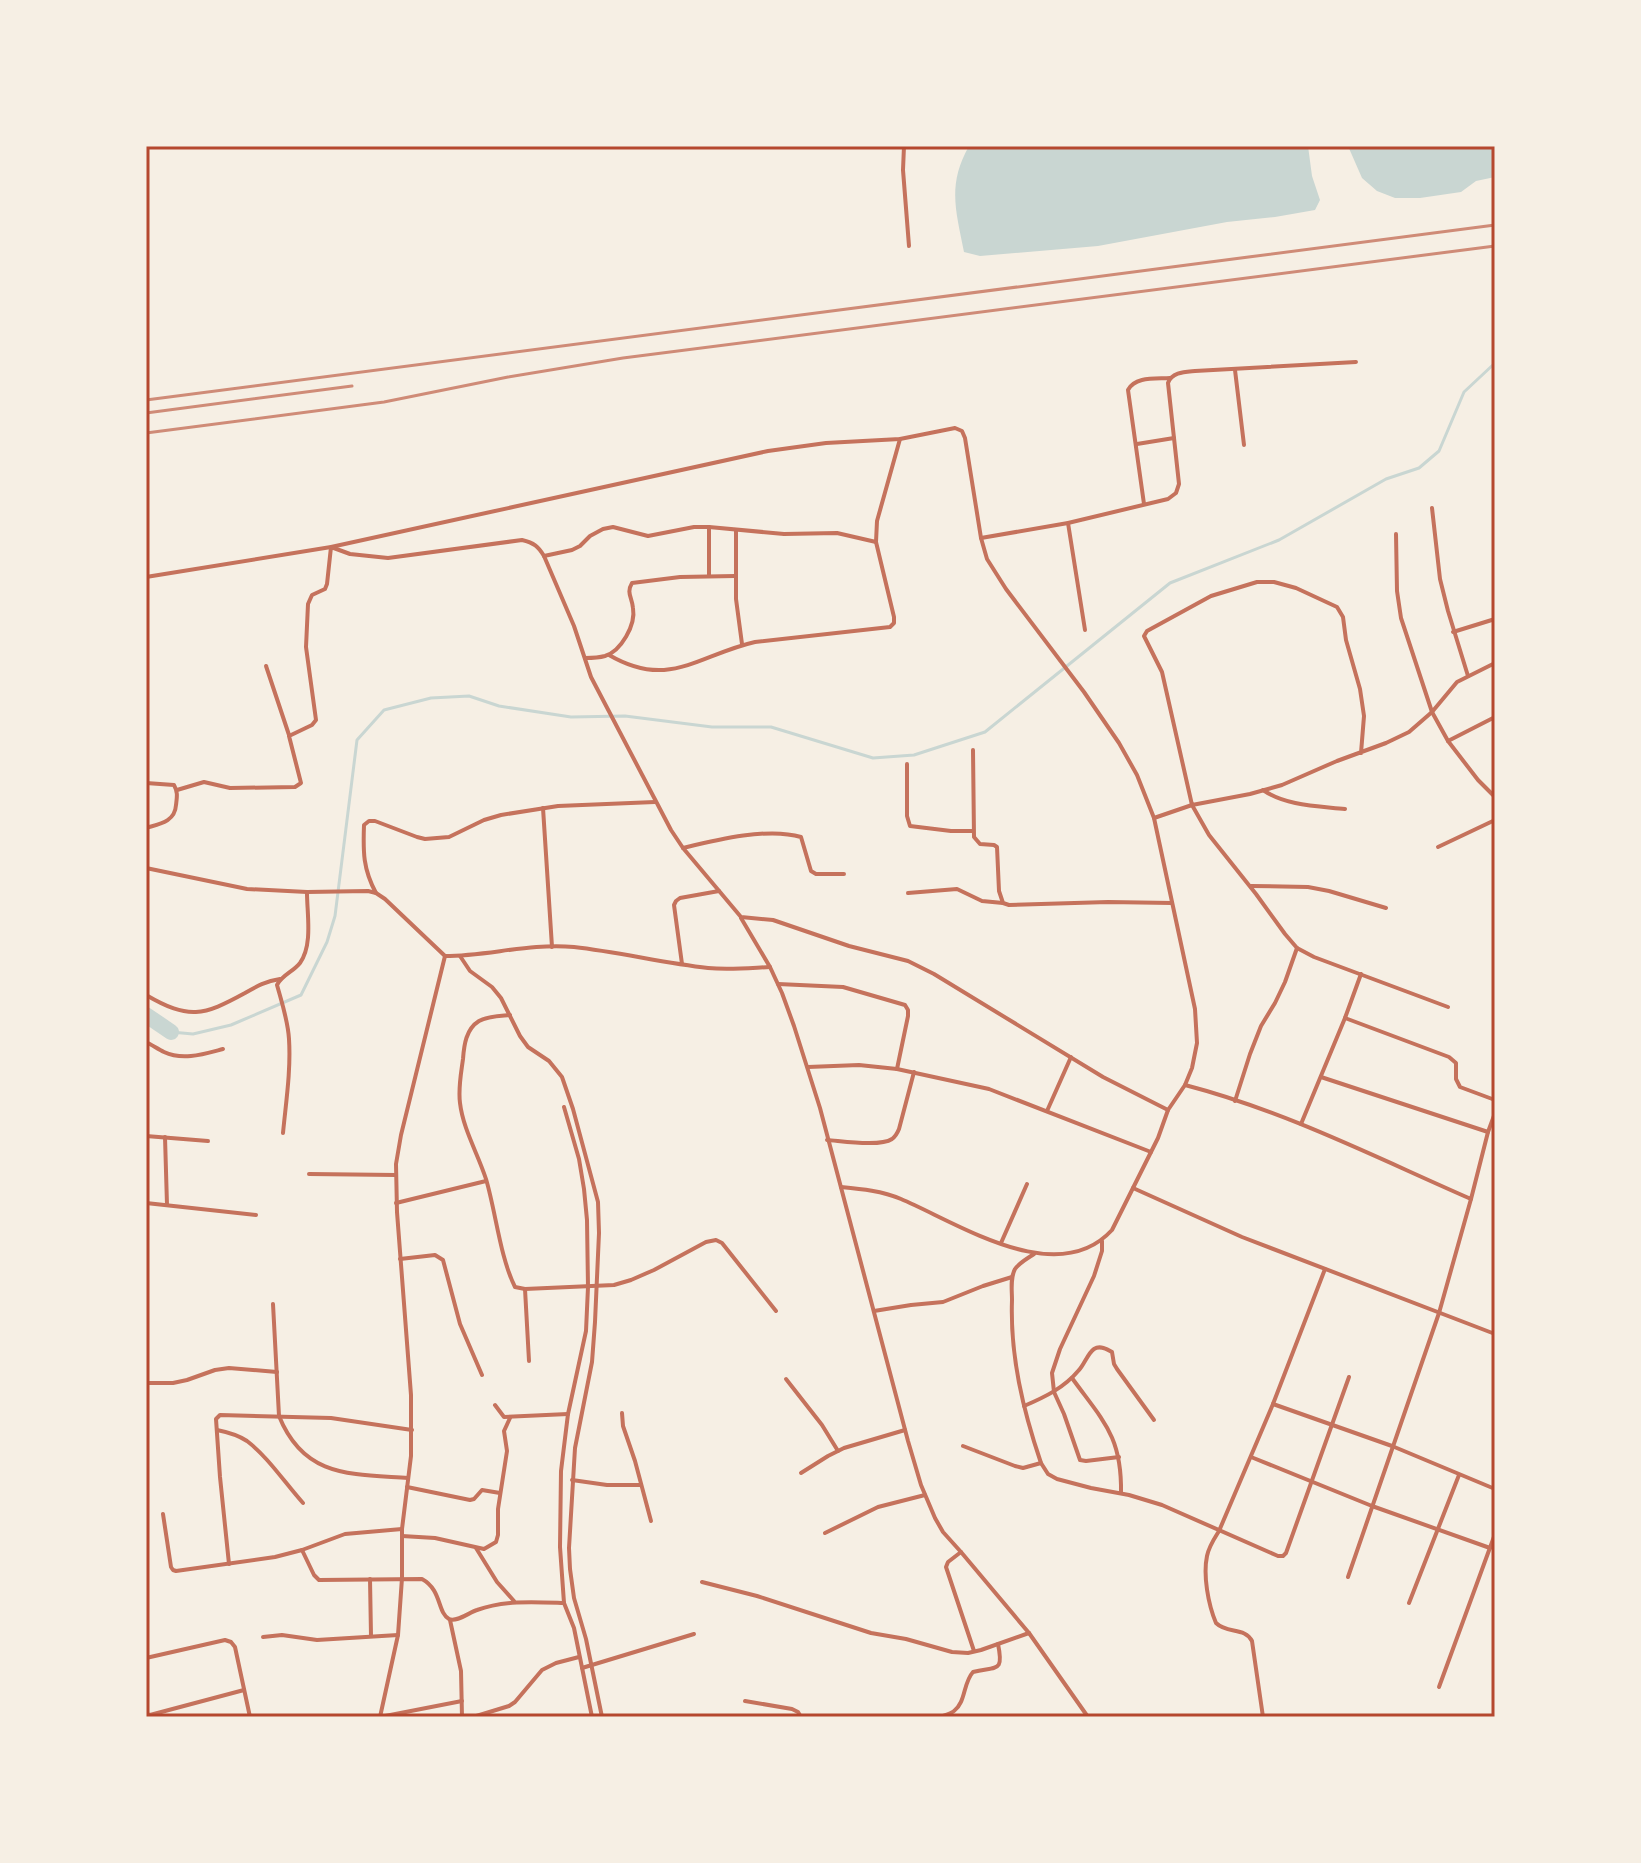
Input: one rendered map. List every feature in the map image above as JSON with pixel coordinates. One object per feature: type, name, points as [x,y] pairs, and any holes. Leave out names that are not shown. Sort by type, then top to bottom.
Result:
[{"type":"street","points":[[904,146],[909,246]]},
{"type":"street","points":[[1144,504],[1128,390],[1131,384],[1195,371],[1356,362]]},
{"type":"street","points":[[1235,370],[1244,445]]},
{"type":"street","points":[[981,538],[1068,523],[1168,499],[1176,493],[1179,484],[1168,383],[1170,378]]},
{"type":"street","points":[[146,577],[331,547],[768,451],[826,443],[900,439],[955,428],[962,431],[987,559],[1119,743],[1137,775],[1154,818],[1195,1009],[1197,1043],[1185,1085],[1168,1110],[1112,1230],[1102,1241],[1082,1250],[1034,1254],[966,1230],[900,1199],[876,1191],[841,1187]]},
{"type":"street","points":[[1136,445],[1174,438]]},
{"type":"street","points":[[609,655],[631,666],[652,670],[683,667],[742,644],[890,627],[894,617],[876,542],[877,521],[900,439]]},
{"type":"street","points":[[1432,508],[1440,579],[1468,676]]},
{"type":"street","points":[[1068,523],[1085,630]]},
{"type":"street","points":[[544,556],[572,550],[590,536],[613,527],[648,536],[709,527],[784,534],[837,533],[876,542]]},
{"type":"street","points":[[709,527],[709,576]]},
{"type":"street","points":[[736,531],[735,576],[742,644]]},
{"type":"street","points":[[1396,534],[1401,618],[1432,712],[1448,741],[1495,797]]},
{"type":"street","points":[[331,547],[350,554],[388,558],[522,540],[537,546],[544,556],[598,691],[655,802],[683,848],[741,917],[778,984],[808,1067],[925,1495],[943,1532],[1029,1633],[1088,1717]]},
{"type":"street","points":[[289,736],[316,720],[306,647],[308,604],[312,595],[325,589],[331,547]]},
{"type":"street","points":[[585,658],[609,655],[617,649],[631,625],[633,606],[628,591],[632,583],[680,577],[735,576]]},
{"type":"street","points":[[1361,753],[1364,716],[1360,689],[1337,607],[1303,590],[1274,582],[1257,582],[1220,591],[1152,627],[1144,636],[1162,672],[1192,805],[1209,835],[1297,948],[1448,1007]]},
{"type":"street","points":[[1453,632],[1495,619]]},
{"type":"street","points":[[1154,818],[1192,805],[1282,785],[1409,732],[1432,712],[1457,682],[1495,663]]},
{"type":"street","points":[[177,790],[204,782],[230,788],[299,786],[302,779],[266,666]]},
{"type":"street","points":[[1448,741],[1495,717]]},
{"type":"street","points":[[973,750],[973,831],[980,844],[997,847],[999,891],[1003,903]]},
{"type":"street","points":[[907,764],[907,816],[910,826],[973,831]]},
{"type":"street","points":[[146,783],[174,785],[177,790],[173,817],[146,828]]},
{"type":"street","points":[[1263,790],[1295,803],[1345,809]]},
{"type":"street","points":[[376,893],[364,862],[364,825],[369,821],[425,839],[449,837],[492,817],[543,808],[655,802]]},
{"type":"street","points":[[543,808],[552,947]]},
{"type":"street","points":[[1438,847],[1495,820]]},
{"type":"street","points":[[683,848],[734,837],[796,835],[805,843],[811,871],[816,874],[844,874]]},
{"type":"street","points":[[146,868],[247,889],[376,893],[445,956],[526,947],[572,947],[682,964],[732,969],[770,967]]},
{"type":"street","points":[[1250,886],[1308,887],[1386,908]]},
{"type":"street","points":[[908,893],[957,889],[982,901],[1009,905],[1172,903]]},
{"type":"street","points":[[682,964],[676,901],[719,891]]},
{"type":"street","points":[[146,995],[172,1009],[202,1012],[220,1007],[263,983],[278,982],[300,963],[305,954],[308,937],[307,892]]},
{"type":"street","points":[[741,917],[773,920],[849,946],[908,961],[1103,1077],[1168,1110]]},
{"type":"street","points":[[1235,1101],[1261,1026],[1285,982],[1297,948]]},
{"type":"street","points":[[445,956],[396,1164],[412,1430],[402,1529],[398,1635],[380,1717],[462,1701]]},
{"type":"street","points":[[460,956],[470,971],[501,998],[528,1047],[557,1068],[573,1109],[598,1202],[592,1362],[575,1448],[570,1569],[574,1598],[586,1639],[592,1717]]},
{"type":"street","points":[[1301,1124],[1361,973]]},
{"type":"street","points":[[278,982],[287,1023],[290,1063],[283,1133]]},
{"type":"street","points":[[778,984],[843,987],[905,1005],[908,1016],[897,1069]]},
{"type":"street","points":[[510,1015],[490,1017],[470,1030],[464,1048],[459,1089],[460,1106],[486,1181],[515,1287],[614,1285],[716,1240],[722,1243],[776,1311]]},
{"type":"street","points":[[1345,1018],[1449,1057],[1456,1063],[1456,1079],[1460,1087],[1495,1100]]},
{"type":"street","points":[[146,1042],[164,1053],[178,1056],[223,1049]]},
{"type":"street","points":[[1047,1111],[1071,1057]]},
{"type":"street","points":[[808,1067],[859,1065],[897,1069],[989,1089],[1151,1152]]},
{"type":"street","points":[[827,1140],[888,1142],[895,1138],[914,1072]]},
{"type":"street","points":[[1321,1077],[1488,1132]]},
{"type":"street","points":[[1185,1085],[1301,1124],[1471,1199]]},
{"type":"street","points":[[564,1107],[584,1189],[588,1287],[586,1331],[568,1414],[561,1471],[561,1582],[579,1657],[586,1667],[602,1717]]},
{"type":"street","points":[[1348,1577],[1439,1313],[1495,1113]]},
{"type":"street","points":[[146,1136],[208,1141]]},
{"type":"street","points":[[165,1137],[167,1205]]},
{"type":"street","points":[[309,1174],[396,1175]]},
{"type":"street","points":[[396,1203],[486,1181]]},
{"type":"street","points":[[1001,1243],[1027,1184]]},
{"type":"street","points":[[1133,1188],[1242,1237],[1495,1334]]},
{"type":"street","points":[[146,1203],[256,1215]]},
{"type":"street","points":[[1102,1241],[1094,1276],[1052,1373],[1054,1392],[1080,1460],[1119,1457]]},
{"type":"street","points":[[1034,1254],[1016,1268],[1012,1277],[1013,1355],[1041,1463],[1048,1474],[1057,1479],[1162,1505],[1283,1556],[1349,1377]]},
{"type":"street","points":[[400,1259],[435,1255],[443,1260],[460,1324],[482,1375]]},
{"type":"street","points":[[1263,1717],[1250,1636],[1216,1623],[1206,1559],[1273,1404],[1325,1269]]},
{"type":"street","points":[[874,1311],[943,1302],[1012,1277]]},
{"type":"street","points":[[525,1289],[529,1361]]},
{"type":"street","points":[[273,1304],[279,1416],[296,1446],[333,1471],[408,1478]]},
{"type":"street","points":[[1024,1406],[1054,1392],[1072,1378],[1097,1347],[1112,1352],[1114,1364],[1154,1420]]},
{"type":"street","points":[[146,1383],[173,1383],[229,1368],[277,1372]]},
{"type":"street","points":[[1072,1378],[1106,1423],[1117,1446],[1122,1469],[1121,1494]]},
{"type":"street","points":[[786,1379],[815,1415],[838,1451]]},
{"type":"street","points":[[1273,1404],[1392,1446],[1495,1489]]},
{"type":"street","points":[[495,1405],[504,1417],[510,1418],[568,1414]]},
{"type":"street","points":[[622,1413],[623,1426],[651,1521]]},
{"type":"street","points":[[229,1564],[216,1419],[223,1414],[331,1418],[412,1430]]},
{"type":"street","points":[[402,1536],[435,1538],[484,1549],[496,1542],[507,1451],[504,1431],[510,1418]]},
{"type":"street","points":[[217,1430],[245,1440],[303,1503]]},
{"type":"street","points":[[801,1473],[838,1451],[905,1430]]},
{"type":"street","points":[[963,1446],[1023,1468],[1041,1463]]},
{"type":"street","points":[[1251,1457],[1372,1506],[1490,1548]]},
{"type":"street","points":[[1409,1603],[1459,1474]]},
{"type":"street","points":[[572,1480],[607,1485],[642,1485]]},
{"type":"street","points":[[407,1487],[470,1500],[482,1490],[500,1493]]},
{"type":"street","points":[[825,1533],[878,1507],[925,1495]]},
{"type":"street","points":[[163,1514],[173,1570],[275,1557],[345,1534],[402,1529]]},
{"type":"street","points":[[1439,1687],[1495,1534]]},
{"type":"street","points":[[476,1548],[497,1582],[516,1602]]},
{"type":"street","points":[[302,1550],[319,1580],[402,1578],[422,1579],[430,1584],[450,1620],[461,1671],[462,1717]]},
{"type":"street","points":[[961,1552],[946,1567],[974,1651]]},
{"type":"street","points":[[370,1579],[371,1637]]},
{"type":"street","points":[[702,1582],[757,1596],[871,1633],[952,1652],[974,1651],[1029,1633]]},
{"type":"street","points":[[450,1620],[482,1608],[516,1602],[564,1603]]},
{"type":"street","points":[[586,1667],[694,1634]]},
{"type":"street","points":[[263,1637],[282,1635],[325,1640],[398,1635]]},
{"type":"street","points":[[146,1658],[225,1640],[231,1642],[235,1647],[250,1717]]},
{"type":"street","points":[[941,1717],[959,1706],[966,1682],[973,1672],[997,1668],[1001,1659],[998,1644]]},
{"type":"street","points":[[473,1717],[509,1706],[542,1670],[579,1657]]},
{"type":"street","points":[[146,1714],[158,1715],[244,1690]]},
{"type":"street","points":[[745,1701],[792,1709],[801,1717]]},
{"type":"shaded area","points":[[969,146],[1308,146],[1312,176],[1320,200],[1315,210],[1275,217],[1227,222],[1098,246],[980,256],[964,252],[956,211],[958,173]]},
{"type":"shaded area","points":[[1348,146],[1495,146],[1495,177],[1476,181],[1461,192],[1395,198],[1377,191],[1362,178]]},
{"type":"waterway","points":[[171,1032],[193,1034],[231,1025],[301,995],[327,942],[335,916],[357,740],[384,710],[431,698],[469,696],[499,706],[571,717],[625,716],[712,727],[771,727],[873,758],[914,755],[985,732],[1170,583],[1279,540],[1386,479],[1419,468],[1439,451],[1464,392],[1495,363]]},
{"type":"waterway","points":[[146,1015],[171,1032]]},
{"type":"railway","points":[[146,400],[1495,225]]},
{"type":"railway","points":[[146,433],[384,402],[623,358],[1495,246]]},
{"type":"railway","points":[[146,413],[352,386]]}]
